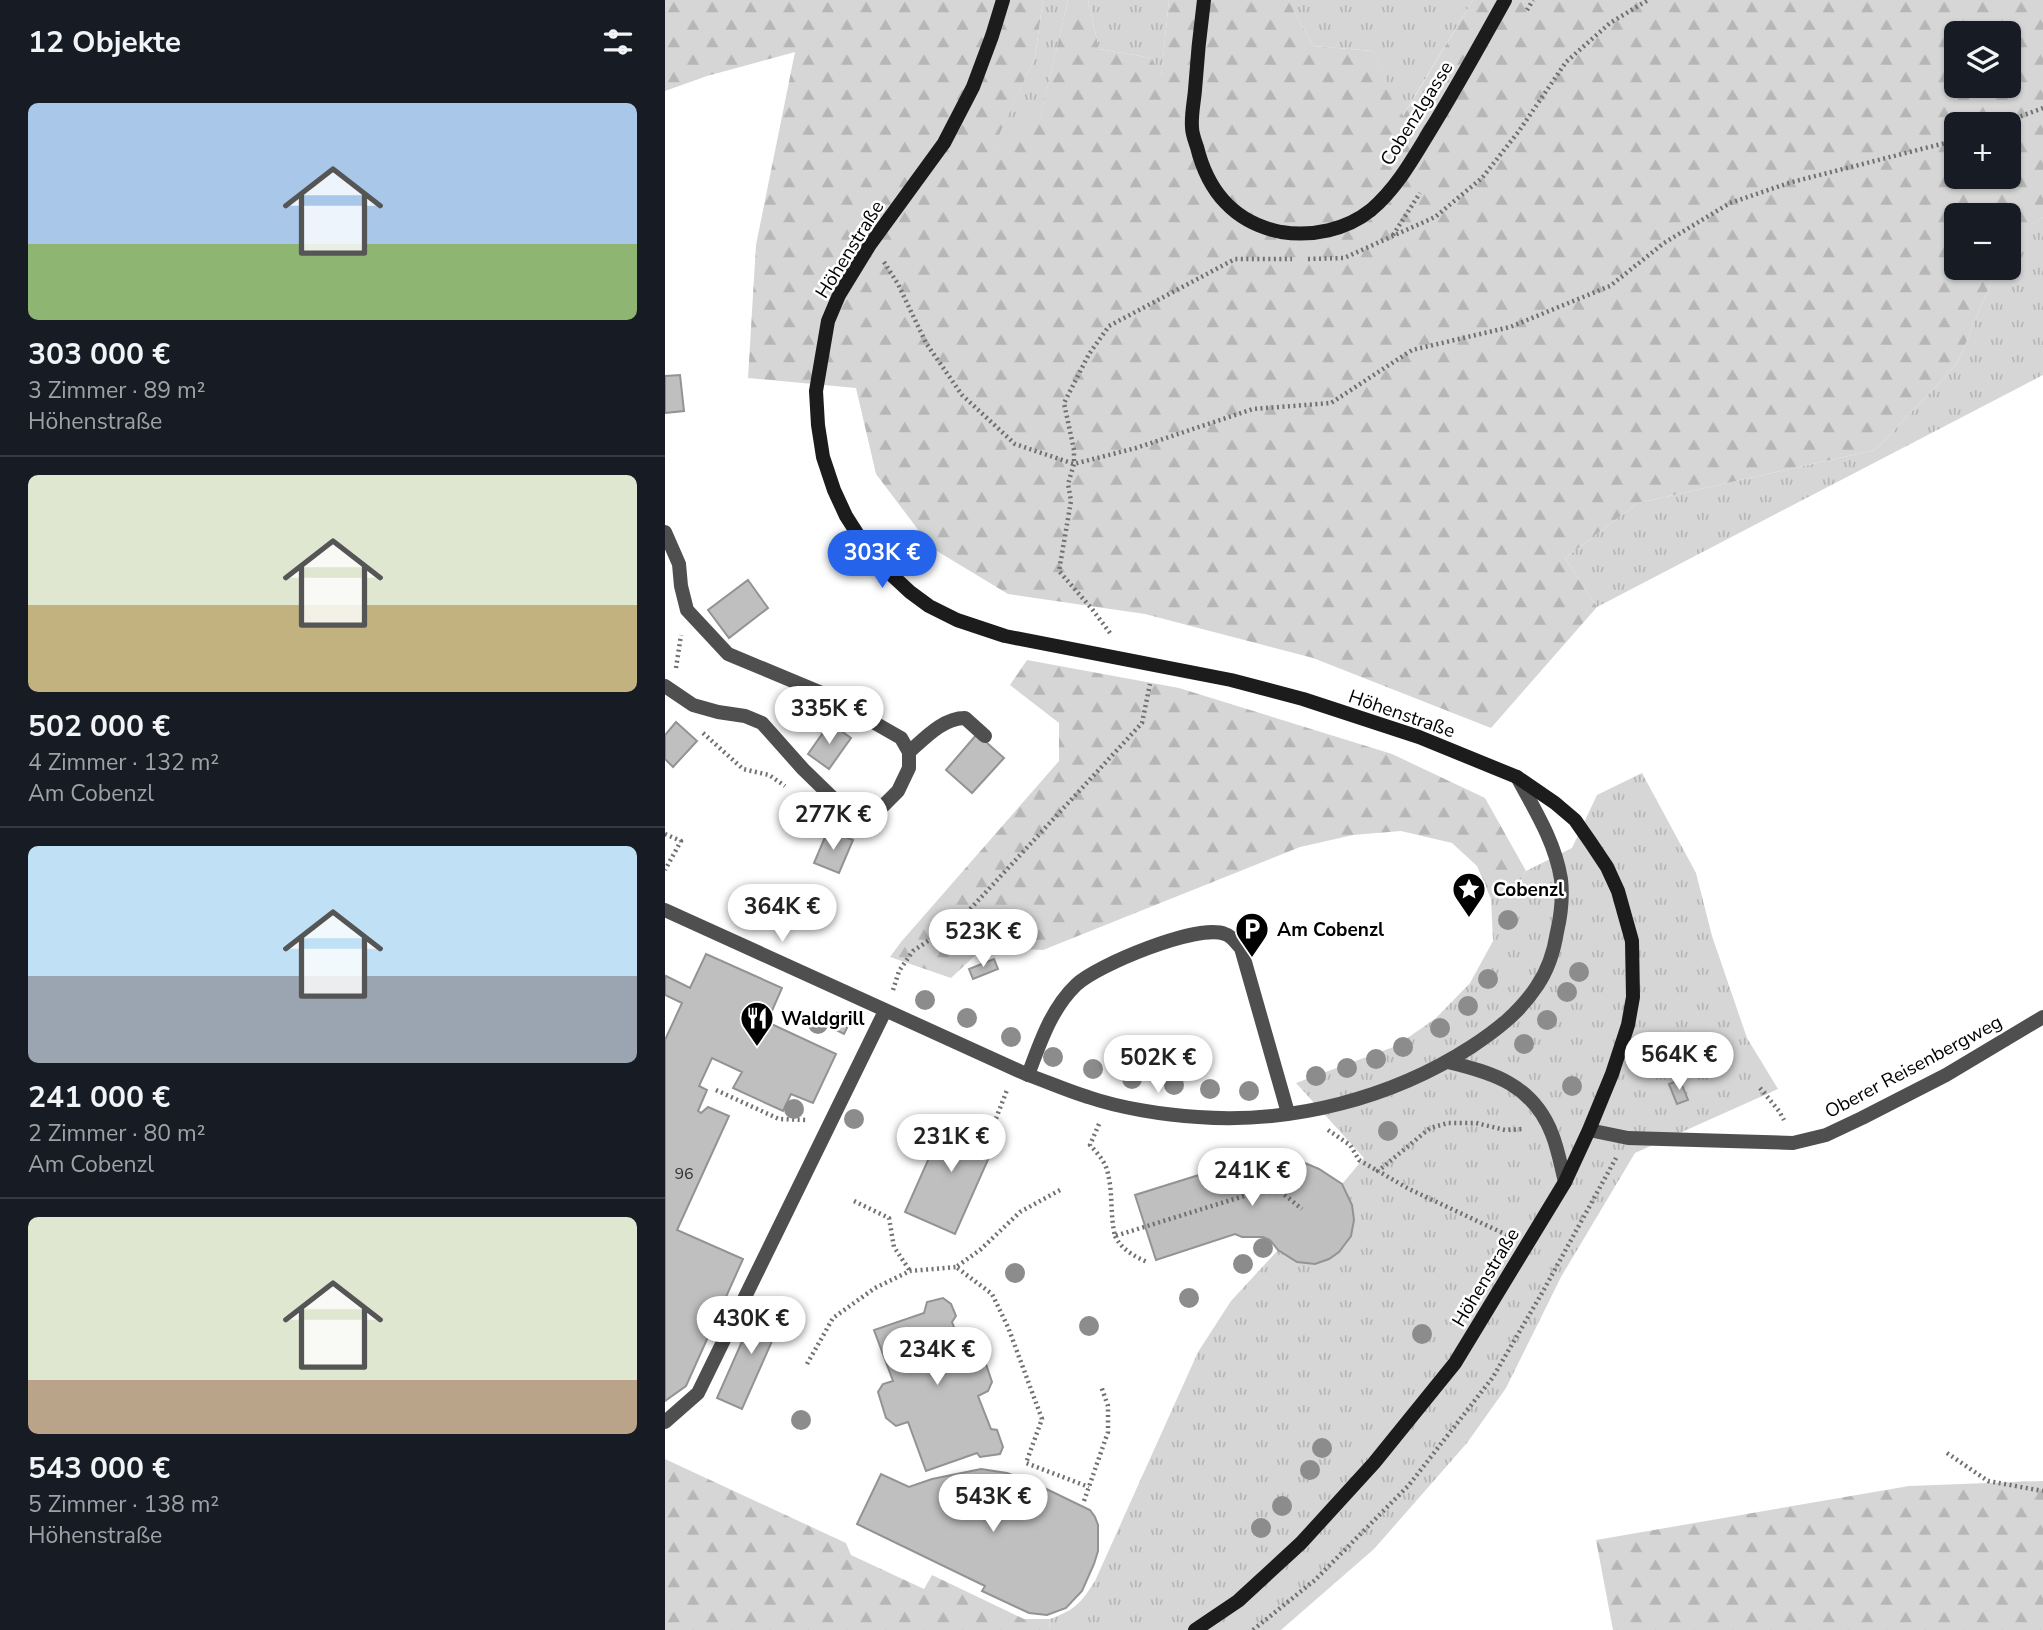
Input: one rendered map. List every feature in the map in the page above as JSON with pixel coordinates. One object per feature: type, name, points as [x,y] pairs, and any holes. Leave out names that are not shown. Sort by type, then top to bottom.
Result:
[{"type":"street","name":"Höhenstraße","points":[[1003,0],[973,88],[944,143],[869,246],[839,295],[828,321],[815,391],[818,425],[823,457],[846,516],[862,541],[882,566],[910,592],[929,606],[957,620],[1005,636],[1231,680],[1279,693],[1419,737],[1517,777],[1575,820],[1607,867],[1618,891],[1632,941],[1633,998],[1628,1025],[1617,1062],[1589,1130],[1565,1182],[1455,1363],[1374,1463],[1301,1543],[1238,1601],[1195,1630]]},
{"type":"street","name":"Cobenzlgasse","points":[[1204,0],[1198,40],[1192,128],[1200,159],[1211,185],[1226,205],[1247,221],[1269,229],[1300,235],[1329,231],[1352,222],[1370,210],[1386,194],[1411,163],[1505,0]]},
{"type":"street","points":[[665,532],[679,564],[687,610],[728,654],[824,694],[901,738],[909,752],[909,768],[898,790],[881,808],[866,815],[852,815],[803,769],[762,723],[745,716],[693,705],[667,687]]},
{"type":"street","points":[[909,752],[955,718],[965,718],[985,736]]},
{"type":"street","points":[[665,910],[885,1011],[1028,1074],[1090,1098],[1164,1114],[1199,1118],[1246,1118],[1327,1107],[1374,1095],[1448,1062],[1509,1020],[1537,986],[1547,969],[1561,916],[1561,880],[1545,828],[1517,777]]},
{"type":"street","points":[[1028,1074],[1053,1017],[1064,999],[1091,973],[1183,936],[1225,933],[1241,948],[1288,1113]]},
{"type":"street","points":[[665,1422],[698,1393],[885,1011]]},
{"type":"street","name":"Oberer Reisenbergweg","points":[[1589,1130],[1628,1138],[1793,1143],[1826,1135],[1945,1075],[2043,1017]]},
{"type":"street","points":[[1448,1062],[1500,1078],[1521,1090],[1533,1102],[1553,1137],[1565,1182]]},
{"type":"path","points":[[1393,236],[1435,217],[1482,178],[1519,131],[1566,62],[1610,23],[1648,0]]},
{"type":"path","points":[[2021,116],[2043,108]]},
{"type":"path","points":[[869,246],[888,267],[926,343],[962,395],[1015,444],[1074,464],[1136,448],[1253,409],[1331,403],[1412,350],[1510,327],[1610,286],[1664,243],[1730,203],[1791,182],[1944,143]]},
{"type":"path","points":[[1109,633],[1094,611],[1059,571],[1071,501],[1068,484],[1074,464],[1074,450],[1064,403],[1089,354],[1109,326],[1235,259]]},
{"type":"path","points":[[667,687],[675,675],[687,610]]},
{"type":"path","points":[[899,971],[913,951],[962,918],[1142,723],[1150,685]]},
{"type":"path","points":[[693,705],[690,722],[743,769],[769,775],[789,788]]},
{"type":"path","points":[[665,834],[681,841],[665,870]]},
{"type":"path","points":[[1760,1088],[1779,1111],[1793,1143]]},
{"type":"path","points":[[716,1090],[779,1119],[806,1120],[827,1129]]},
{"type":"path","points":[[990,1134],[1007,1090]]},
{"type":"path","points":[[1378,1171],[1430,1128],[1439,1125],[1476,1123],[1505,1130],[1523,1129]]},
{"type":"path","points":[[1100,1124],[1090,1145],[1101,1158],[1108,1173],[1115,1236],[1120,1245],[1132,1255],[1147,1262]]},
{"type":"path","points":[[1325,1127],[1350,1145],[1359,1160],[1409,1189],[1508,1236],[1526,1248]]},
{"type":"path","points":[[1253,1630],[1315,1580],[1409,1485],[1493,1377],[1628,1138]]},
{"type":"path","points":[[807,1364],[834,1318],[875,1288],[910,1271],[956,1267],[980,1250],[1020,1212],[1060,1190]]},
{"type":"path","points":[[1115,1236],[1257,1192],[1281,1192],[1302,1209]]},
{"type":"path","points":[[854,1201],[889,1218],[894,1247],[910,1271]]},
{"type":"path","points":[[956,1267],[992,1294],[1042,1419],[1025,1463],[1089,1487]]},
{"type":"path","points":[[1084,1501],[1108,1432],[1108,1406],[1101,1386]]},
{"type":"path","points":[[1947,1452],[1988,1481],[2043,1491]]},
{"type":"green space","points":[[665,0],[1043,0],[1035,57],[993,148],[1040,118],[1068,0],[1088,0],[1099,49],[1152,58],[1161,77],[1169,0],[1288,0],[1313,46],[1373,51],[1403,116],[1473,0],[2043,0],[2043,217],[2021,231],[2021,203],[1944,203],[1944,280],[1992,280],[1957,364],[1875,450],[1638,503],[1565,558],[1597,607],[1491,728],[1313,658],[1145,614],[1008,594],[932,548],[876,474],[856,388],[748,378],[756,245],[795,52],[707,76],[665,91]]},
{"type":"green space","points":[[1043,0],[1068,0],[1040,119],[992,149],[1035,57]]},
{"type":"green space","points":[[1088,0],[1169,0],[1161,79],[1152,58],[1099,49]]},
{"type":"green space","points":[[1288,0],[1473,0],[1402,117],[1373,51],[1313,46]]},
{"type":"green space","points":[[2043,217],[2043,375],[1597,607],[1565,558],[1638,503],[1875,450],[1957,364],[1992,280],[2021,280],[2021,231]]},
{"type":"green space","points":[[1027,660],[1179,688],[1392,754],[1485,798],[1526,871],[1515,889],[1491,899],[1477,866],[1452,843],[1401,831],[1353,835],[1300,847],[1043,950],[984,947],[951,978],[890,957],[1059,761],[1059,723],[1010,685]]},
{"type":"green space","points":[[1642,773],[1696,873],[1712,936],[1747,1038],[1778,1089],[1635,1153],[1561,1277],[1506,1388],[1467,1443],[1374,1549],[1281,1630],[1049,1630],[1050,1619],[1077,1605],[1095,1581],[1198,1352],[1231,1301],[1278,1250],[1295,1260],[1329,1257],[1340,1251],[1352,1232],[1352,1208],[1342,1184],[1364,1158],[1296,1083],[1396,1046],[1436,1018],[1470,983],[1493,941],[1491,899],[1515,889],[1526,871],[1572,848],[1597,795]]},
{"type":"green space","points":[[665,1459],[846,1543],[851,1555],[924,1589],[932,1575],[1024,1619],[1050,1619],[1049,1630],[665,1630]]},
{"type":"green space","points":[[2043,1481],[2043,1630],[1613,1630],[1596,1540],[1909,1486]]},
{"type":"building","points":[[680,375],[684,411],[665,413],[665,376]]},
{"type":"building","points":[[748,580],[768,608],[729,638],[708,610]]},
{"type":"building","points":[[676,722],[697,741],[673,767],[665,759],[665,735]]},
{"type":"building","points":[[830,723],[851,738],[829,769],[808,754]]},
{"type":"building","points":[[977,734],[1004,758],[972,793],[946,770]]},
{"type":"building","points":[[828,830],[853,840],[839,873],[814,863]]},
{"type":"building","points":[[706,954],[782,988],[767,1022],[836,1054],[813,1103],[791,1094],[783,1111],[733,1088],[742,1072],[712,1058],[699,1086],[707,1090],[698,1111],[701,1113],[708,1107],[729,1116],[677,1230],[743,1259],[686,1386],[665,1401],[665,1040],[682,1003],[665,995],[665,979],[666,976],[690,988]]},
{"type":"building","points":[[994,959],[998,969],[973,979],[969,969]]},
{"type":"building","points":[[837,1013],[851,1020],[844,1034],[830,1027]]},
{"type":"building","points":[[1680,1080],[1688,1100],[1677,1104],[1669,1084]]},
{"type":"building","points":[[948,1115],[998,1137],[955,1234],[905,1212]]},
{"type":"building","points":[[1249,1151],[1293,1158],[1319,1169],[1342,1184],[1352,1205],[1354,1220],[1351,1236],[1339,1252],[1315,1264],[1297,1262],[1278,1250],[1270,1240],[1235,1234],[1156,1260],[1135,1195],[1218,1169],[1229,1158]]},
{"type":"building","points":[[943,1298],[951,1304],[956,1316],[952,1322],[964,1353],[971,1351],[983,1355],[992,1382],[988,1391],[978,1396],[991,1429],[997,1430],[1003,1447],[1000,1454],[980,1457],[977,1453],[926,1471],[908,1422],[896,1426],[886,1418],[878,1392],[883,1384],[893,1381],[874,1330],[924,1313],[927,1302]]},
{"type":"building","points":[[759,1303],[784,1314],[742,1409],[717,1398]]},
{"type":"building","points":[[981,1469],[1007,1473],[1036,1484],[1090,1510],[1095,1517],[1098,1525],[1098,1551],[1094,1564],[1082,1591],[1066,1608],[1047,1615],[1029,1613],[982,1591],[985,1586],[857,1524],[881,1474],[909,1487],[932,1479]]},
{"type":"place","name":"Cobenzl","points":[[1469,919]]},
{"type":"place","name":"Am Cobenzl","points":[[1252,959]]},
{"type":"place","name":"Waldgrill","points":[[757,1048]]}]
